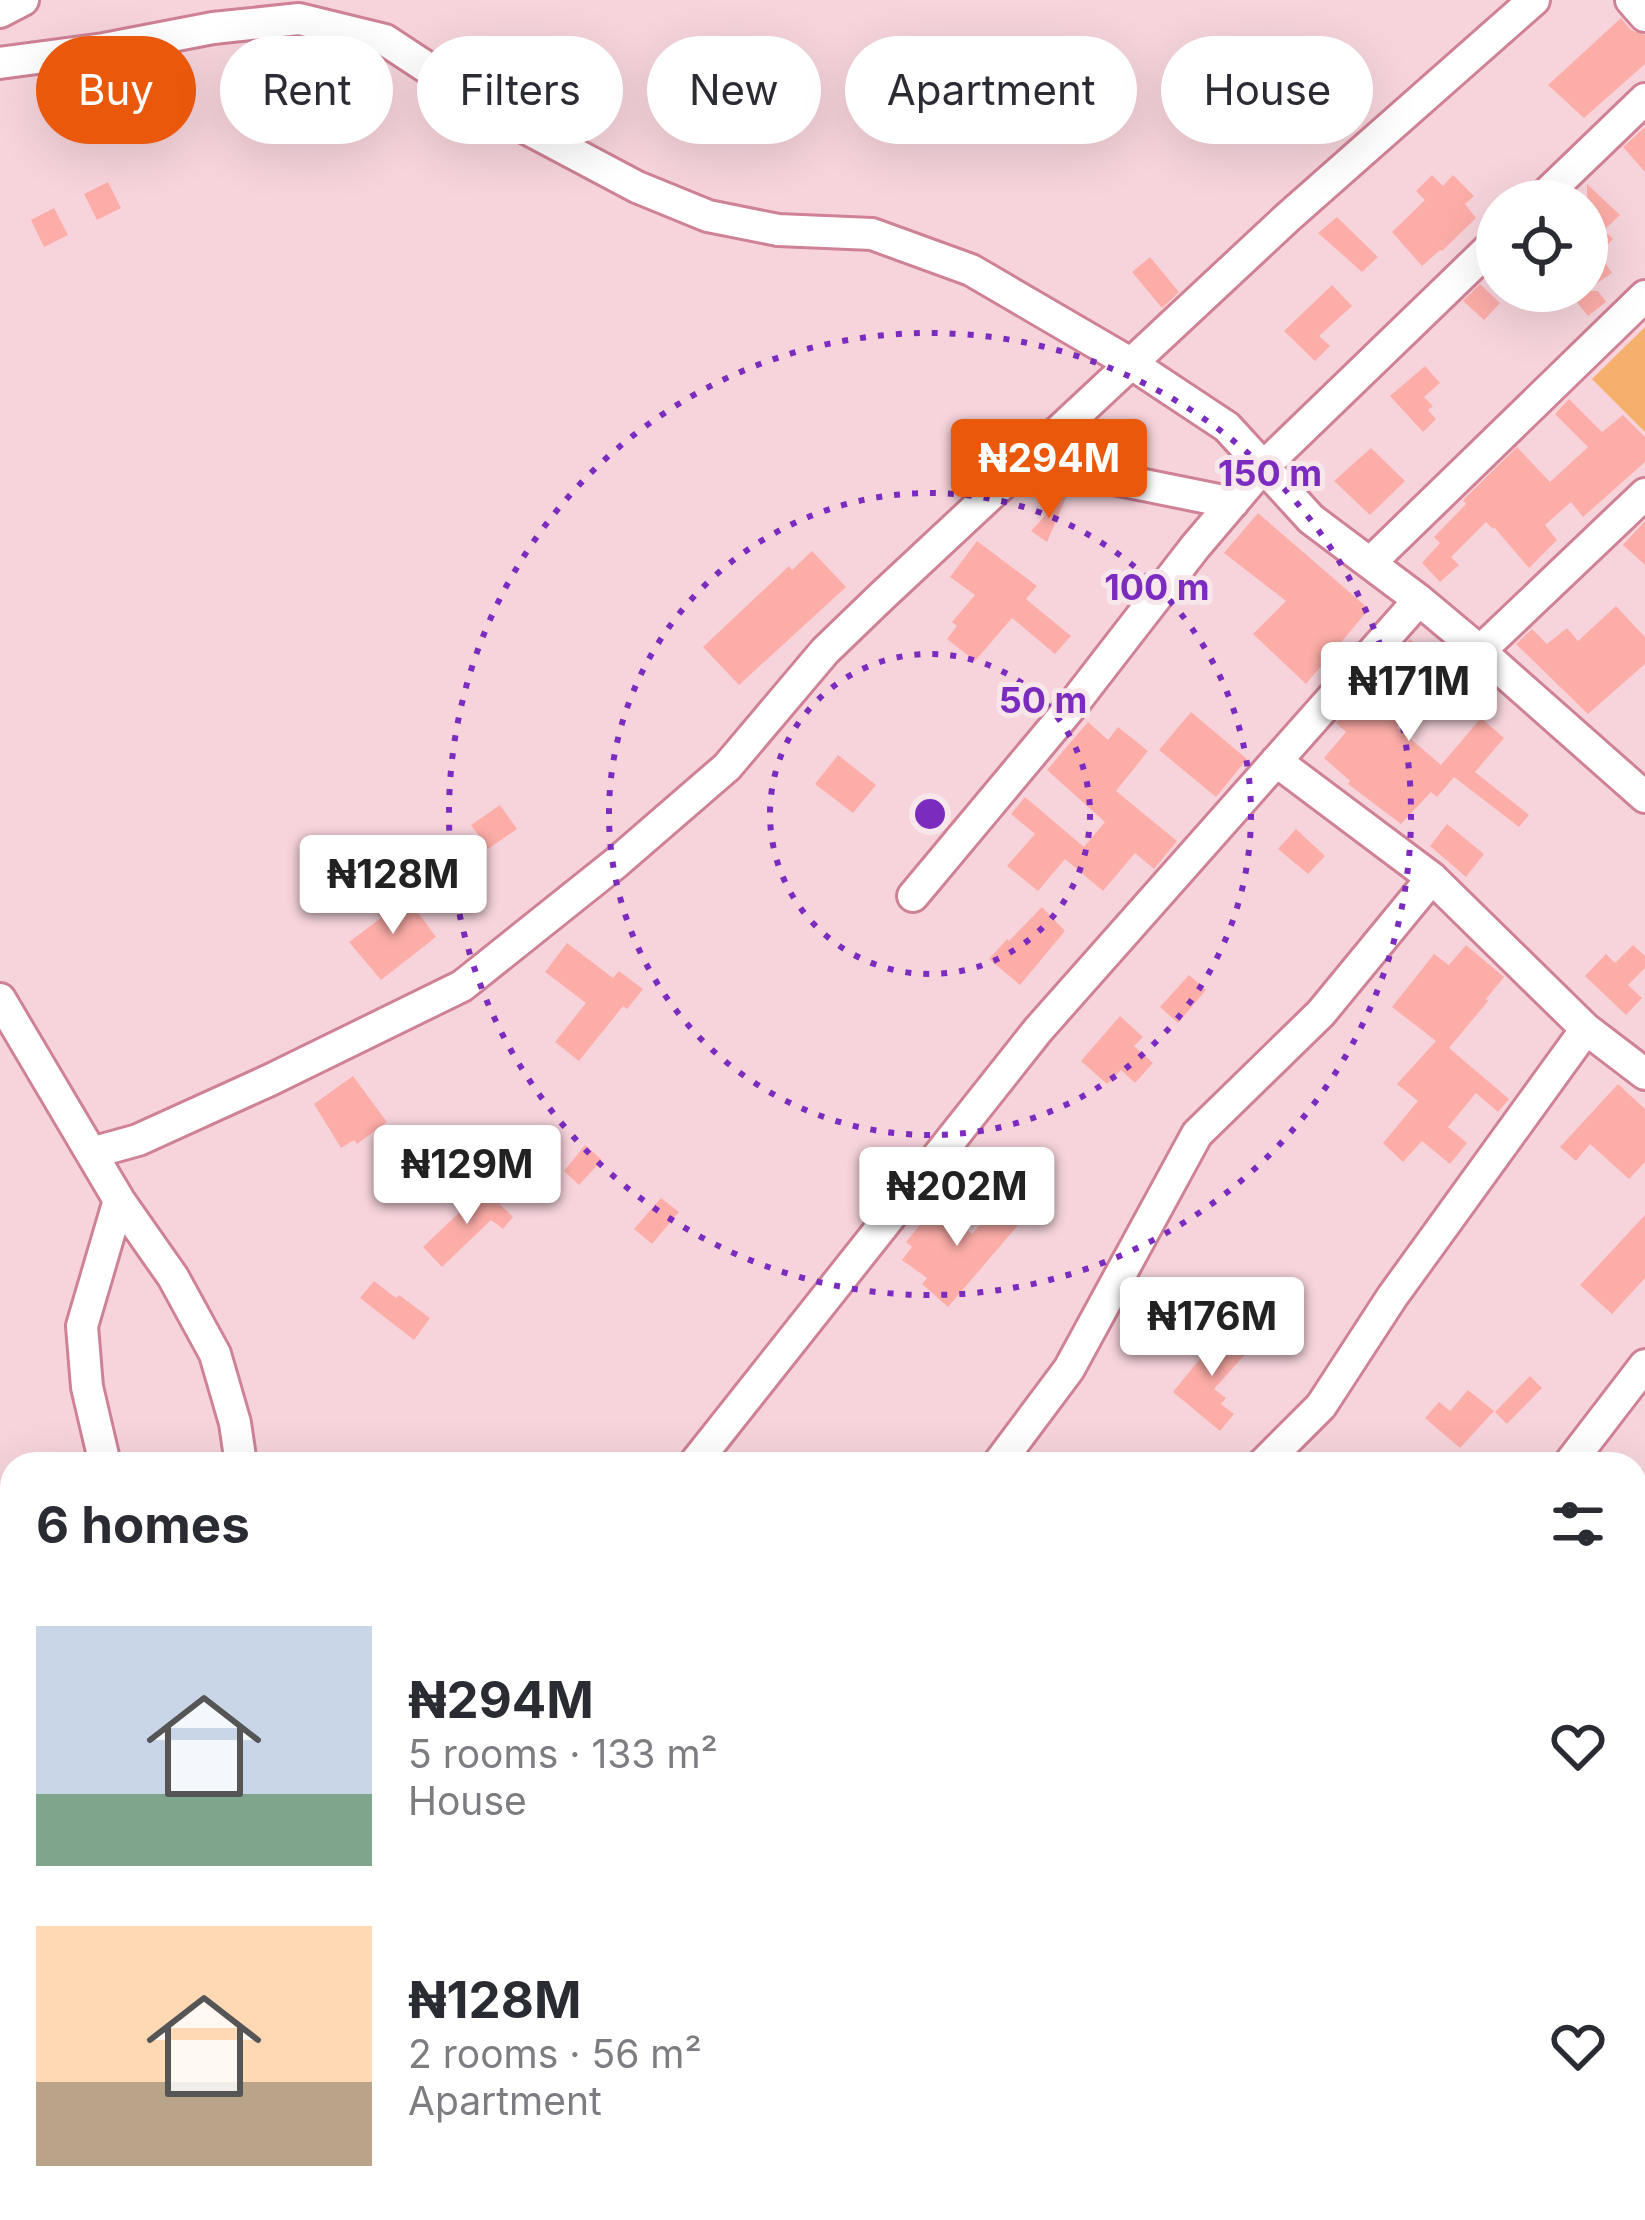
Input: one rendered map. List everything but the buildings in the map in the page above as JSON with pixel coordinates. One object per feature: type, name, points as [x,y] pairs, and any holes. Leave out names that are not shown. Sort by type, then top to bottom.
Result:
[{"type":"street","points":[[0,12],[23,0]]},
{"type":"street","points":[[91,1154],[157,1131],[270,1080],[462,986],[727,767],[825,651],[1025,460],[1287,218],[1534,0]]},
{"type":"street","points":[[1631,0],[1645,16]]},
{"type":"street","points":[[0,63],[213,28],[299,19],[385,40],[490,109],[638,187],[708,216],[778,230],[872,234],[970,270],[1132,364],[1227,427],[1311,519],[1419,600],[1645,797]]},
{"type":"street","points":[[1561,180],[1645,99]]},
{"type":"street","points":[[913,896],[1263,467],[1476,262]]},
{"type":"street","points":[[1370,563],[1645,296]]},
{"type":"street","points":[[1025,460],[1233,502]]},
{"type":"street","points":[[1480,651],[1645,494]]},
{"type":"street","points":[[704,1452],[1038,1030],[1419,600]]},
{"type":"street","points":[[1276,761],[1432,878],[1586,1029],[1645,1074]]},
{"type":"street","points":[[1007,1452],[1069,1369],[1197,1134],[1321,1013],[1432,878]]},
{"type":"street","points":[[0,998],[118,1200],[173,1276],[214,1354],[240,1452]]},
{"type":"street","points":[[1275,1452],[1321,1406],[1392,1298],[1586,1029]]},
{"type":"street","points":[[102,1452],[87,1387],[82,1326],[118,1200]]},
{"type":"street","points":[[1578,1452],[1645,1365]]},
{"type":"shaded area","points":[[1645,327],[1645,432],[1592,379]]}]
